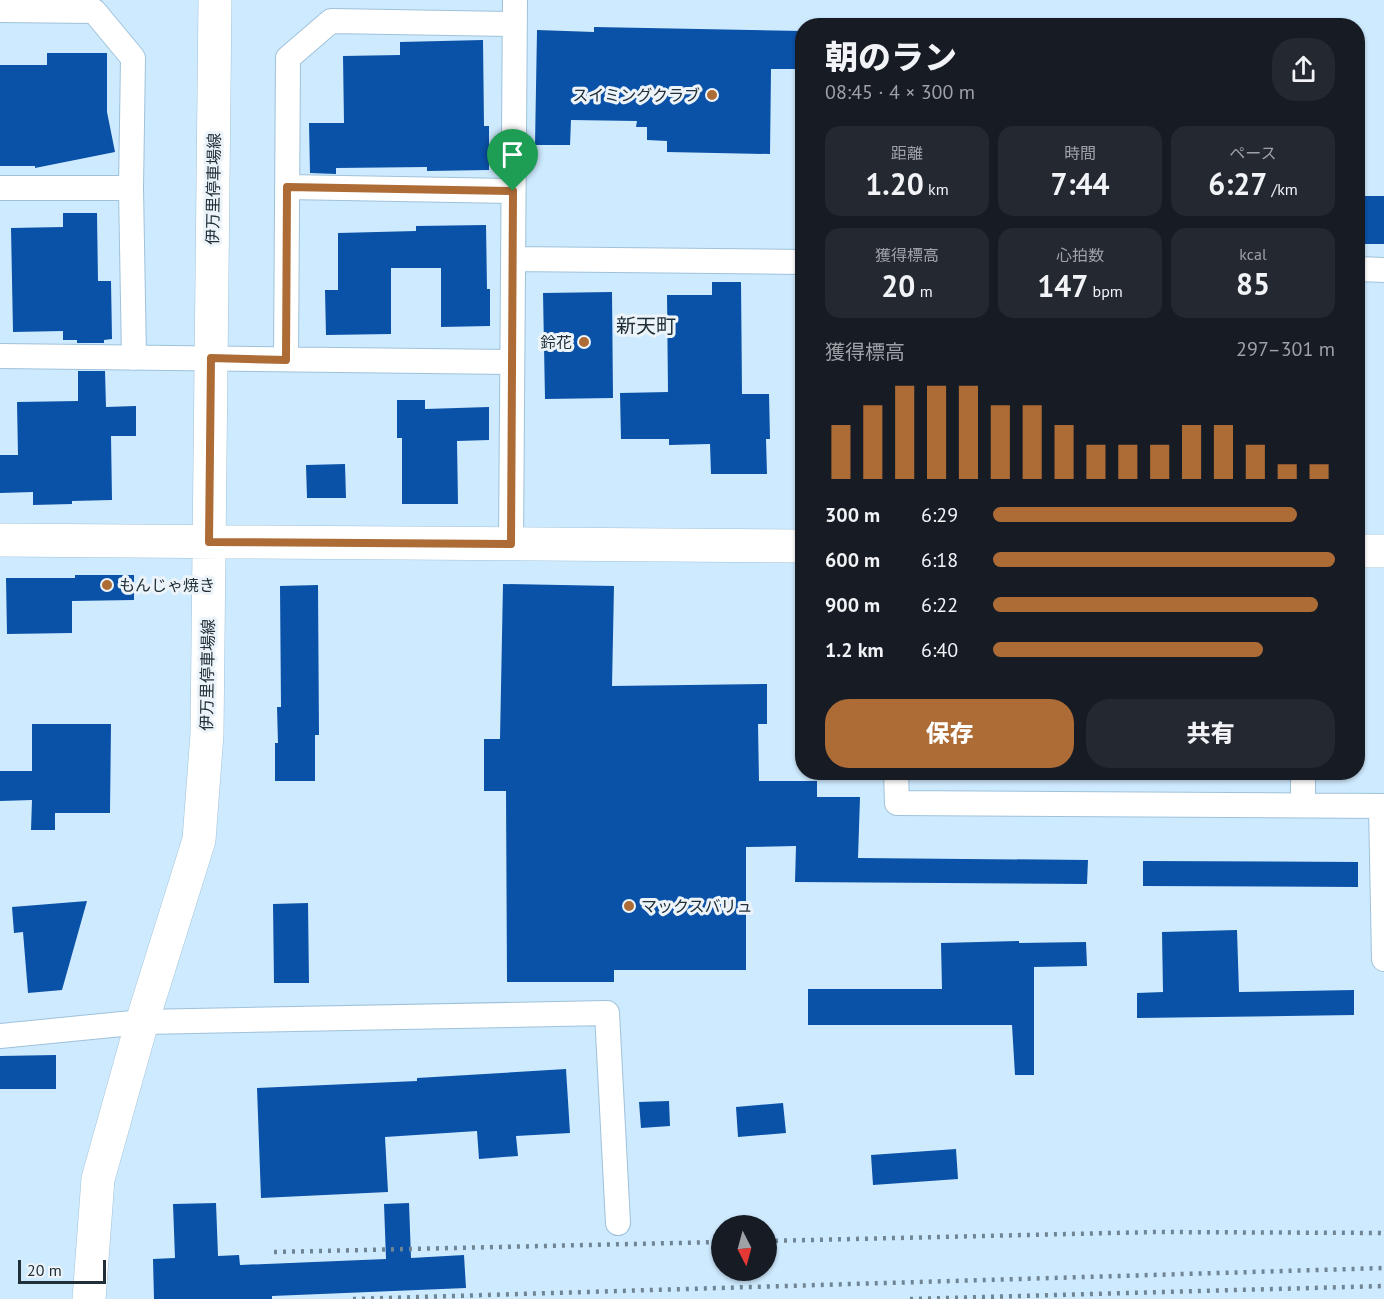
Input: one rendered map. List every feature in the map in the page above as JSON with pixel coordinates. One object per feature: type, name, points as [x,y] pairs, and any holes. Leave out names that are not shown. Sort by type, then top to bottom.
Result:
[{"type":"main road","name":"伊万里停車場線","points":[[89,1299],[98,1179],[142,1022],[199,840],[207,734],[215,0]]},
{"type":"main road","points":[[0,540],[795,546]]},
{"type":"main road","points":[[1365,551],[1384,551]]},
{"type":"street","points":[[511,544],[514,0]]},
{"type":"street","points":[[0,10],[94,11],[133,58],[131,188],[134,358]]},
{"type":"street","points":[[286,360],[288,58],[331,21],[514,24]]},
{"type":"street","points":[[287,187],[513,191]]},
{"type":"street","points":[[0,188],[131,188]]},
{"type":"street","points":[[513,259],[795,262]]},
{"type":"street","points":[[1365,269],[1384,270]]},
{"type":"street","points":[[0,356],[512,362]]},
{"type":"street","points":[[896,780],[897,802],[1383,806],[1384,959]]},
{"type":"street","points":[[1303,780],[1303,805]]},
{"type":"street","points":[[0,1036],[142,1022],[608,1013],[618,1223]]},
{"type":"building","points":[[594,27],[795,31],[795,69],[771,69],[770,154],[667,152],[667,141],[647,140],[647,127],[636,127],[637,121],[571,120],[570,145],[535,145],[537,30],[594,32]]},
{"type":"building","points":[[483,40],[484,126],[489,126],[489,170],[427,171],[427,167],[336,168],[336,174],[310,173],[309,123],[344,123],[343,56],[400,55],[400,42]]},
{"type":"building","points":[[47,53],[107,53],[107,112],[115,152],[35,168],[35,166],[0,166],[0,65],[47,65]]},
{"type":"building","points":[[1365,196],[1384,196],[1384,244],[1365,244]]},
{"type":"building","points":[[63,213],[97,213],[98,281],[111,281],[112,339],[104,340],[104,343],[77,343],[77,340],[63,340],[63,331],[13,332],[11,228],[63,227]]},
{"type":"building","points":[[486,225],[490,326],[441,327],[441,268],[391,268],[391,334],[326,335],[325,290],[338,290],[338,233],[416,231],[416,226]]},
{"type":"building","points":[[712,282],[741,282],[742,394],[769,394],[770,439],[766,439],[767,474],[711,474],[710,444],[669,445],[669,439],[621,439],[620,393],[668,392],[667,295],[712,295]]},
{"type":"building","points":[[612,292],[613,398],[545,399],[543,293]]},
{"type":"building","points":[[78,371],[105,371],[106,407],[136,406],[136,436],[111,436],[112,500],[33,505],[33,492],[0,493],[0,455],[18,455],[17,402],[78,401]]},
{"type":"building","points":[[397,400],[425,400],[425,409],[489,407],[489,440],[457,441],[458,504],[402,504],[402,438],[397,438]]},
{"type":"building","points":[[345,464],[346,498],[307,498],[306,465]]},
{"type":"building","points":[[75,575],[134,575],[134,600],[72,601],[72,633],[7,634],[6,578],[75,578]]},
{"type":"building","points":[[503,584],[614,586],[612,686],[767,684],[767,724],[758,724],[759,781],[817,781],[817,797],[860,797],[858,858],[1088,860],[1087,884],[795,882],[796,846],[746,847],[746,970],[614,970],[614,982],[507,982],[506,791],[484,791],[484,739],[500,739]]},
{"type":"building","points":[[318,585],[319,735],[315,735],[315,781],[275,781],[275,743],[278,743],[277,707],[281,707],[280,586]]},
{"type":"building","points":[[32,724],[111,724],[110,813],[55,813],[55,830],[31,830],[32,800],[0,801],[0,771],[32,771]]},
{"type":"building","points":[[1143,861],[1358,862],[1358,887],[1143,886]]},
{"type":"building","points":[[87,901],[62,990],[28,993],[23,932],[14,933],[12,907]]},
{"type":"building","points":[[308,903],[309,983],[274,983],[273,904]]},
{"type":"building","points":[[1237,930],[1239,992],[1354,990],[1354,1015],[1137,1018],[1137,993],[1163,992],[1162,932]]},
{"type":"building","points":[[1019,941],[1019,943],[1086,942],[1087,966],[1034,967],[1034,1075],[1015,1075],[1012,1025],[808,1025],[808,989],[942,989],[941,943]]},
{"type":"building","points":[[56,1055],[56,1089],[0,1089],[0,1056]]},
{"type":"building","points":[[566,1069],[570,1133],[516,1136],[518,1156],[479,1159],[477,1131],[385,1137],[388,1192],[261,1198],[257,1088],[417,1081],[417,1078]]},
{"type":"building","points":[[669,1101],[670,1126],[641,1128],[639,1102]]},
{"type":"building","points":[[783,1103],[786,1133],[738,1137],[736,1107]]},
{"type":"building","points":[[956,1149],[958,1179],[873,1185],[871,1155]]},
{"type":"building","points":[[216,1203],[218,1256],[239,1255],[240,1265],[386,1259],[384,1204],[409,1203],[411,1258],[464,1255],[466,1288],[272,1296],[272,1299],[154,1299],[153,1259],[175,1258],[173,1204]]},
{"type":"railway","points":[[777,1241],[1155,1232],[1384,1233]]},
{"type":"railway","points":[[274,1252],[711,1242]]},
{"type":"railway","points":[[353,1299],[1384,1268]]},
{"type":"railway","points":[[910,1299],[1384,1286]]},
{"type":"place","name":"スイミングクラブ","points":[[712,95]]},
{"type":"place","name":"鈴花","points":[[584,342]]},
{"type":"place","name":"もんじゃ焼き","points":[[107,585]]},
{"type":"place","name":"マックスバリュ","points":[[629,906]]},
{"type":"district","name":"新天町","points":[[646,326]]},
{"type":"route","points":[[287,187],[513,191],[511,544],[209,542],[211,358],[286,360],[287,187]]}]
